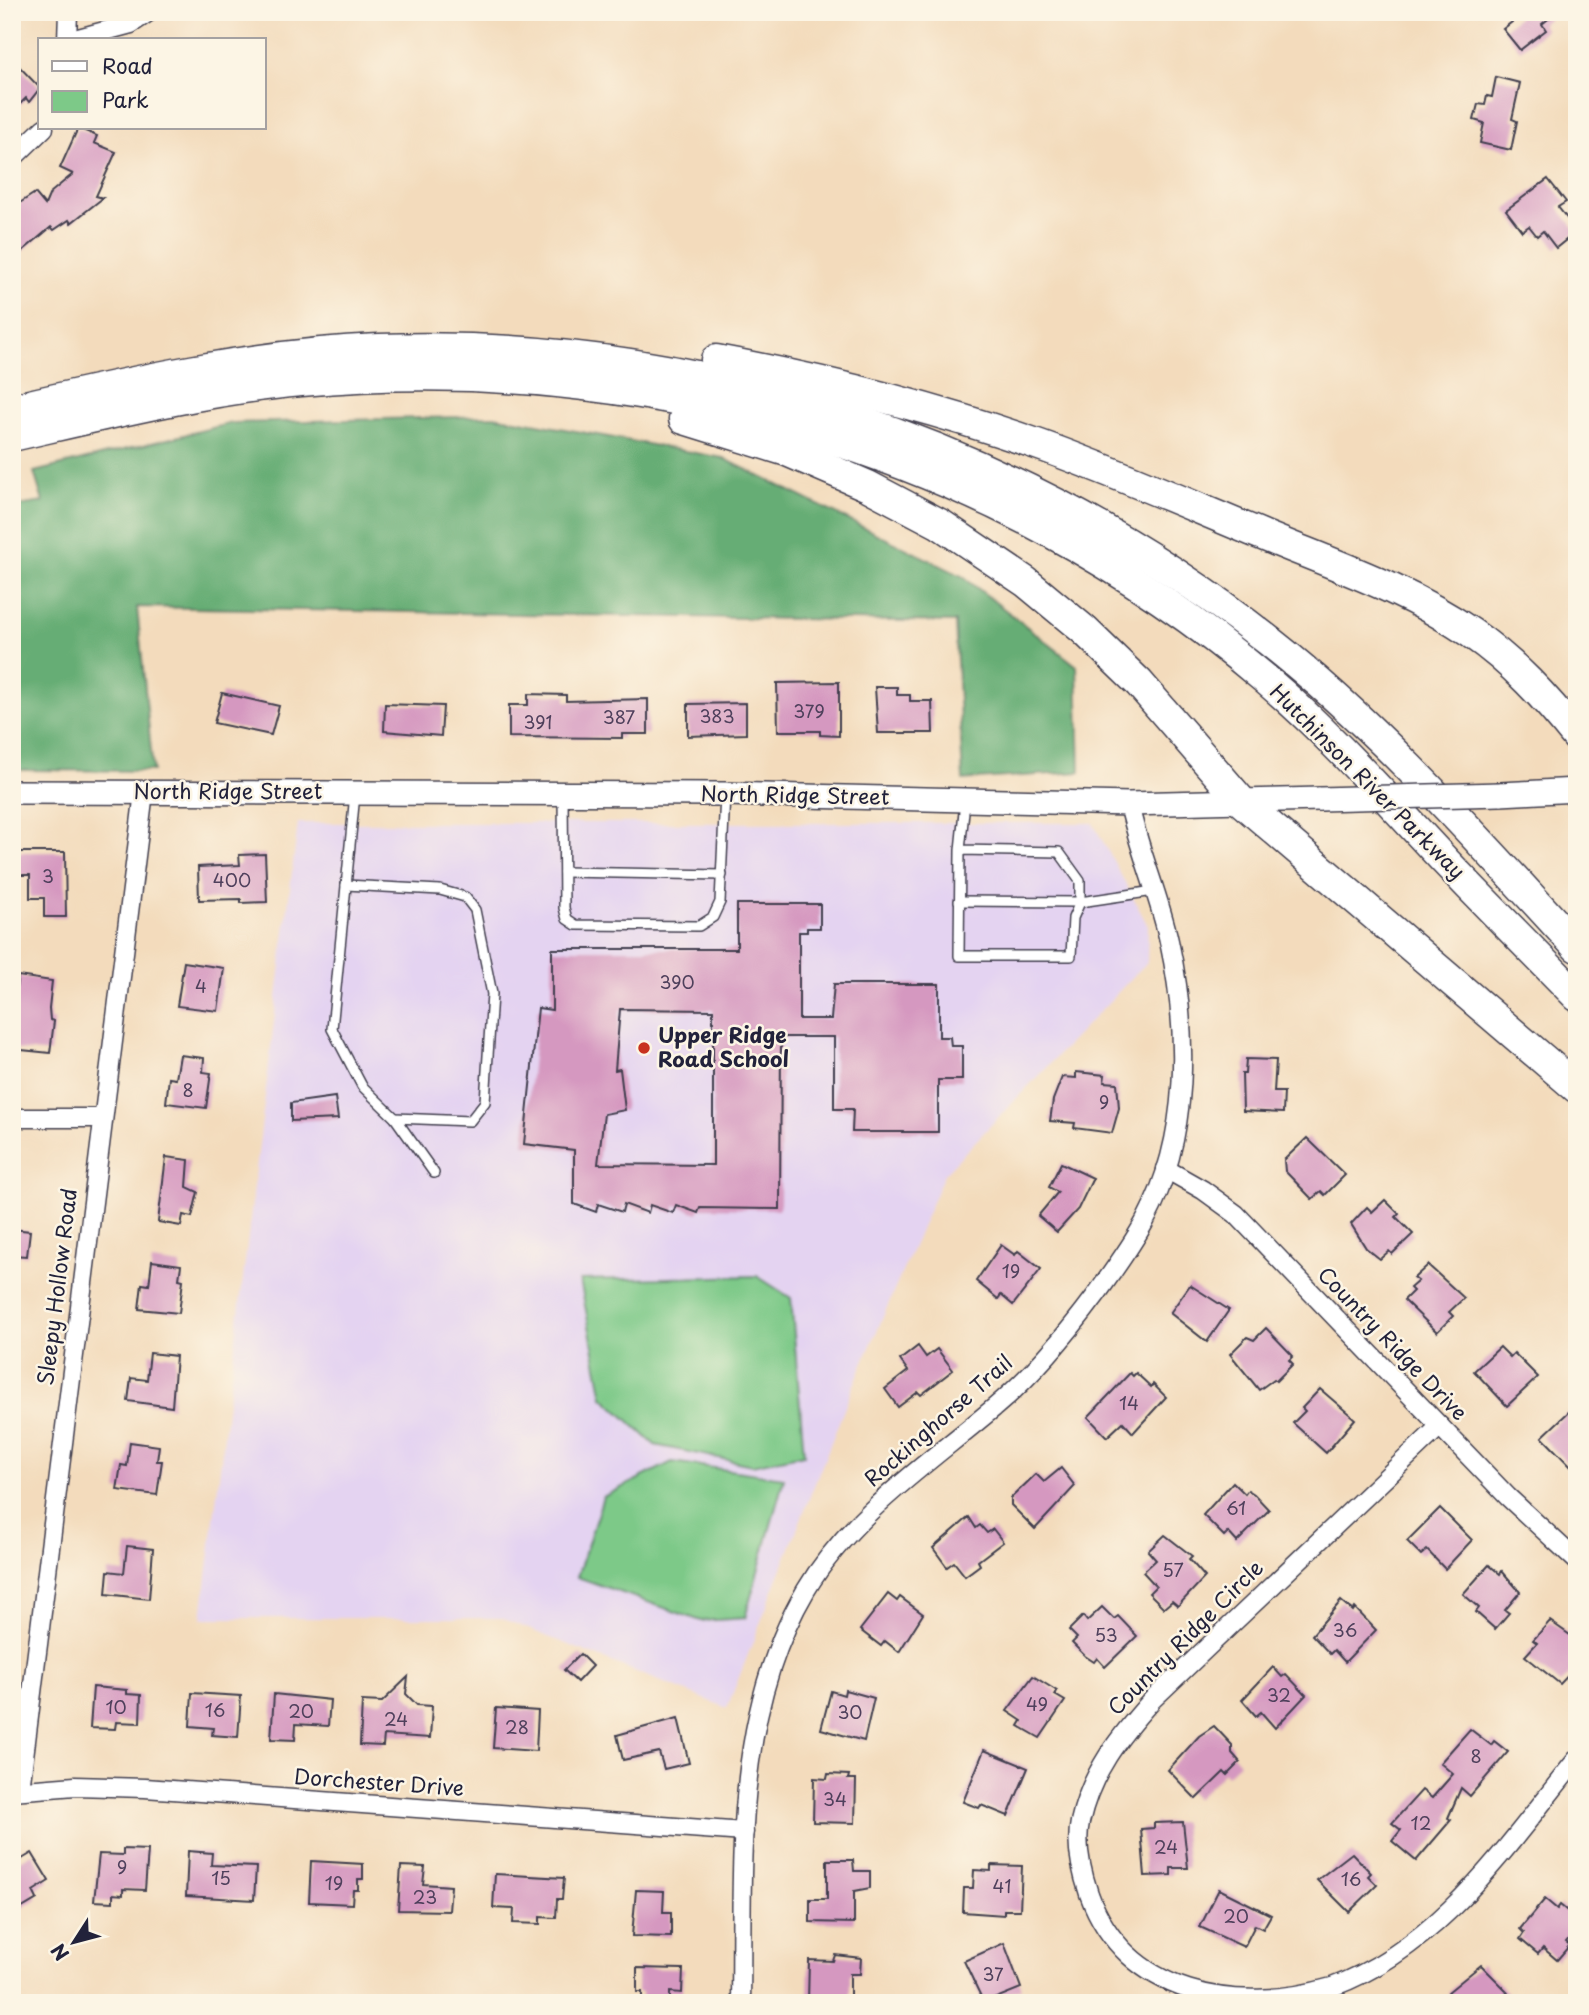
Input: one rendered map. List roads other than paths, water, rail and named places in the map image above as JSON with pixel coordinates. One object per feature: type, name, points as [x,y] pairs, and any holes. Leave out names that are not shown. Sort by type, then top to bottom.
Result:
[{"type":"highway","points":[[412,362],[535,339],[660,351],[838,386],[1010,435],[1116,474],[1424,605],[1473,634],[1506,660],[1535,688],[1577,737]]},
{"type":"highway","name":"Hutchinson River Parkway","points":[[12,436],[240,388],[312,380],[412,362],[525,352],[599,359],[744,386],[909,438],[1055,503],[1182,578],[1301,668],[1409,769],[1577,947]]},
{"type":"highway","name":"Hutchinson River Parkway","points":[[12,409],[157,376],[315,354],[412,362],[656,395],[739,412],[880,455],[949,482],[1016,514],[1144,589],[1261,676],[1342,751],[1577,996]]},
{"type":"highway","points":[[412,362],[677,417],[787,452],[893,498],[1006,567],[1084,630],[1158,703],[1241,801],[1577,1088]]},
{"type":"street","points":[[68,12],[69,38]]},
{"type":"street","points":[[77,38],[131,24],[149,12]]},
{"type":"street","points":[[12,159],[42,130]]},
{"type":"street","name":"North Ridge Street","points":[[12,792],[726,794],[1129,804],[1577,790]]},
{"type":"street","name":"Sleepy Hollow Road","points":[[16,1790],[144,792]]},
{"type":"street","name":"Rockinghorse Trail","points":[[741,2003],[744,1832],[750,1754],[761,1700],[781,1643],[806,1591],[839,1545],[877,1505],[1010,1395],[1077,1320],[1145,1220],[1166,1169],[1179,1115],[1183,1056],[1169,940],[1129,804]]},
{"type":"street","points":[[12,1118],[102,1118]]},
{"type":"street","name":"Country Ridge Drive","points":[[1166,1169],[1203,1190],[1236,1214],[1508,1497],[1577,1561]]},
{"type":"street","name":"Country Ridge Circle","points":[[1440,1426],[1152,1700],[1120,1735],[1095,1776],[1079,1824],[1081,1871],[1098,1918],[1128,1959],[1172,1987],[1225,2001],[1280,2002],[1333,1987],[1428,1931],[1470,1891],[1577,1759]]},
{"type":"street","name":"Dorchester Drive","points":[[16,1790],[75,1786],[145,1788],[744,1832]]},
{"type":"lane","points":[[355,792],[332,1029],[362,1086],[395,1118],[434,1173]]},
{"type":"lane","points":[[563,793],[567,919],[576,925],[699,926],[713,917],[716,910],[722,875],[726,794]]},
{"type":"lane","points":[[960,850],[1059,852],[1080,881],[1080,902],[1073,918],[1070,956],[958,956],[960,850],[965,800]]},
{"type":"lane","points":[[564,872],[722,875]]},
{"type":"lane","points":[[346,885],[440,890],[465,897],[475,910],[492,995],[485,1102],[470,1121],[395,1118]]},
{"type":"lane","points":[[959,901],[1080,902],[1154,891]]},
{"type":"place","name":"Upper Ridge Road School","points":[[644,1048]]}]
